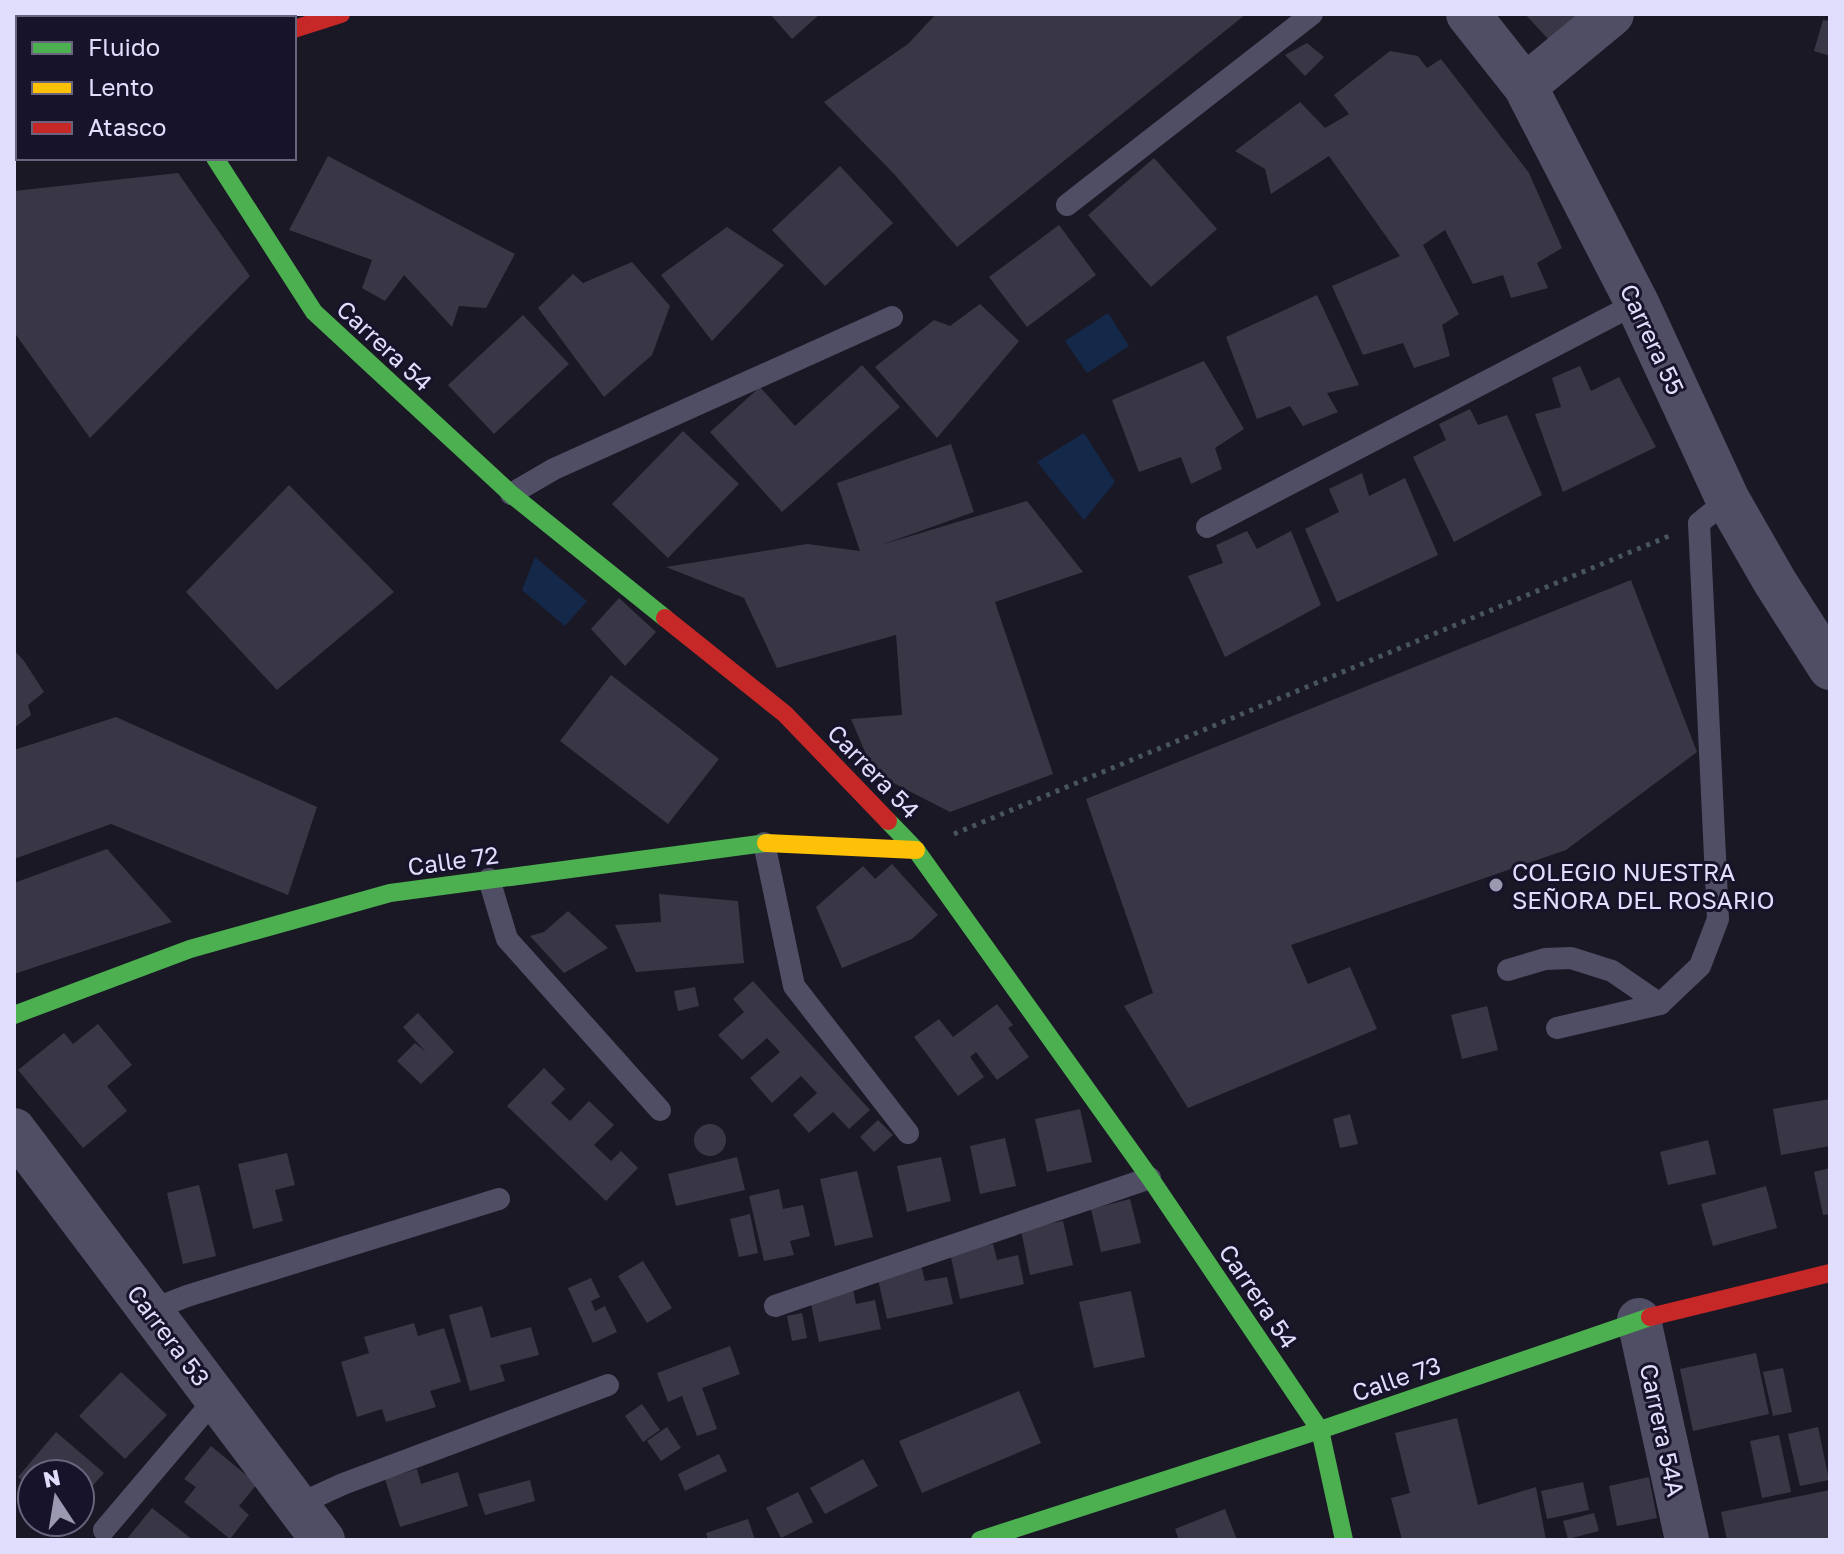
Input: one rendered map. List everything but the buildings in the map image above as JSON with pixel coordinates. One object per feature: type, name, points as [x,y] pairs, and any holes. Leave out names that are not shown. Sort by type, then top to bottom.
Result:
[{"type":"street","points":[[296,28],[341,14]]},
{"type":"street","name":"Carrera 55","points":[[1468,14],[1525,86],[1637,303],[1714,511],[1775,582],[1830,668]]},
{"type":"street","points":[[1525,86],[1612,14]]},
{"type":"street","name":"Carrera 54","points":[[216,160],[314,312],[511,494],[785,714],[916,850],[1150,1178],[1320,1430],[1344,1540]]},
{"type":"street","name":"Calle 72","points":[[14,1015],[190,949],[390,893],[764,843],[916,850]]},
{"type":"street","name":"Carrera 53","points":[[14,1130],[323,1540]]},
{"type":"street","name":"Calle 73","points":[[980,1540],[1320,1430],[1639,1320],[1830,1273]]},
{"type":"street","name":"Carrera 54A","points":[[1639,1320],[1687,1540]]},
{"type":"lane","points":[[1067,205],[1312,14]]},
{"type":"lane","points":[[1207,527],[1637,303]]},
{"type":"lane","points":[[511,494],[554,469],[892,317]]},
{"type":"lane","points":[[1557,1028],[1660,1004],[1700,966],[1718,919],[1714,511]]},
{"type":"lane","points":[[764,843],[794,986],[908,1133]]},
{"type":"lane","points":[[489,879],[507,939],[660,1110]]},
{"type":"lane","points":[[1508,970],[1545,959],[1571,958],[1612,971],[1660,1004]]},
{"type":"lane","points":[[775,1306],[1150,1178]]},
{"type":"lane","points":[[151,1310],[499,1199]]},
{"type":"lane","points":[[297,1505],[343,1484],[608,1385]]},
{"type":"lane","points":[[104,1530],[216,1398]]},
{"type":"path","points":[[916,850],[1714,511]]},
{"type":"green space","points":[[14,14],[151,14],[16,16],[14,47]]},
{"type":"water","points":[[1108,313],[1129,346],[1087,373],[1065,341]]},
{"type":"water","points":[[1084,433],[1115,482],[1084,520],[1037,462]]},
{"type":"water","points":[[535,557],[587,601],[565,626],[522,590]]},
{"type":"traffic: fast","points":[[216,160],[314,312],[511,494],[665,618]]},
{"type":"traffic: fast","points":[[888,821],[916,850],[1150,1178],[1320,1430],[1344,1540]]},
{"type":"traffic: fast","points":[[14,1015],[190,949],[390,893],[766,843]]},
{"type":"traffic: fast","points":[[980,1540],[1320,1430],[1650,1317]]},
{"type":"traffic: slow","points":[[766,843],[916,850]]},
{"type":"traffic: jam","points":[[296,28],[341,14]]},
{"type":"traffic: jam","points":[[665,618],[785,714],[888,821]]},
{"type":"traffic: jam","points":[[1650,1317],[1830,1273]]},
{"type":"place","name":"COLEGIO NUESTRA SEÑORA DEL ROSARIO","points":[[1496,885]]}]
